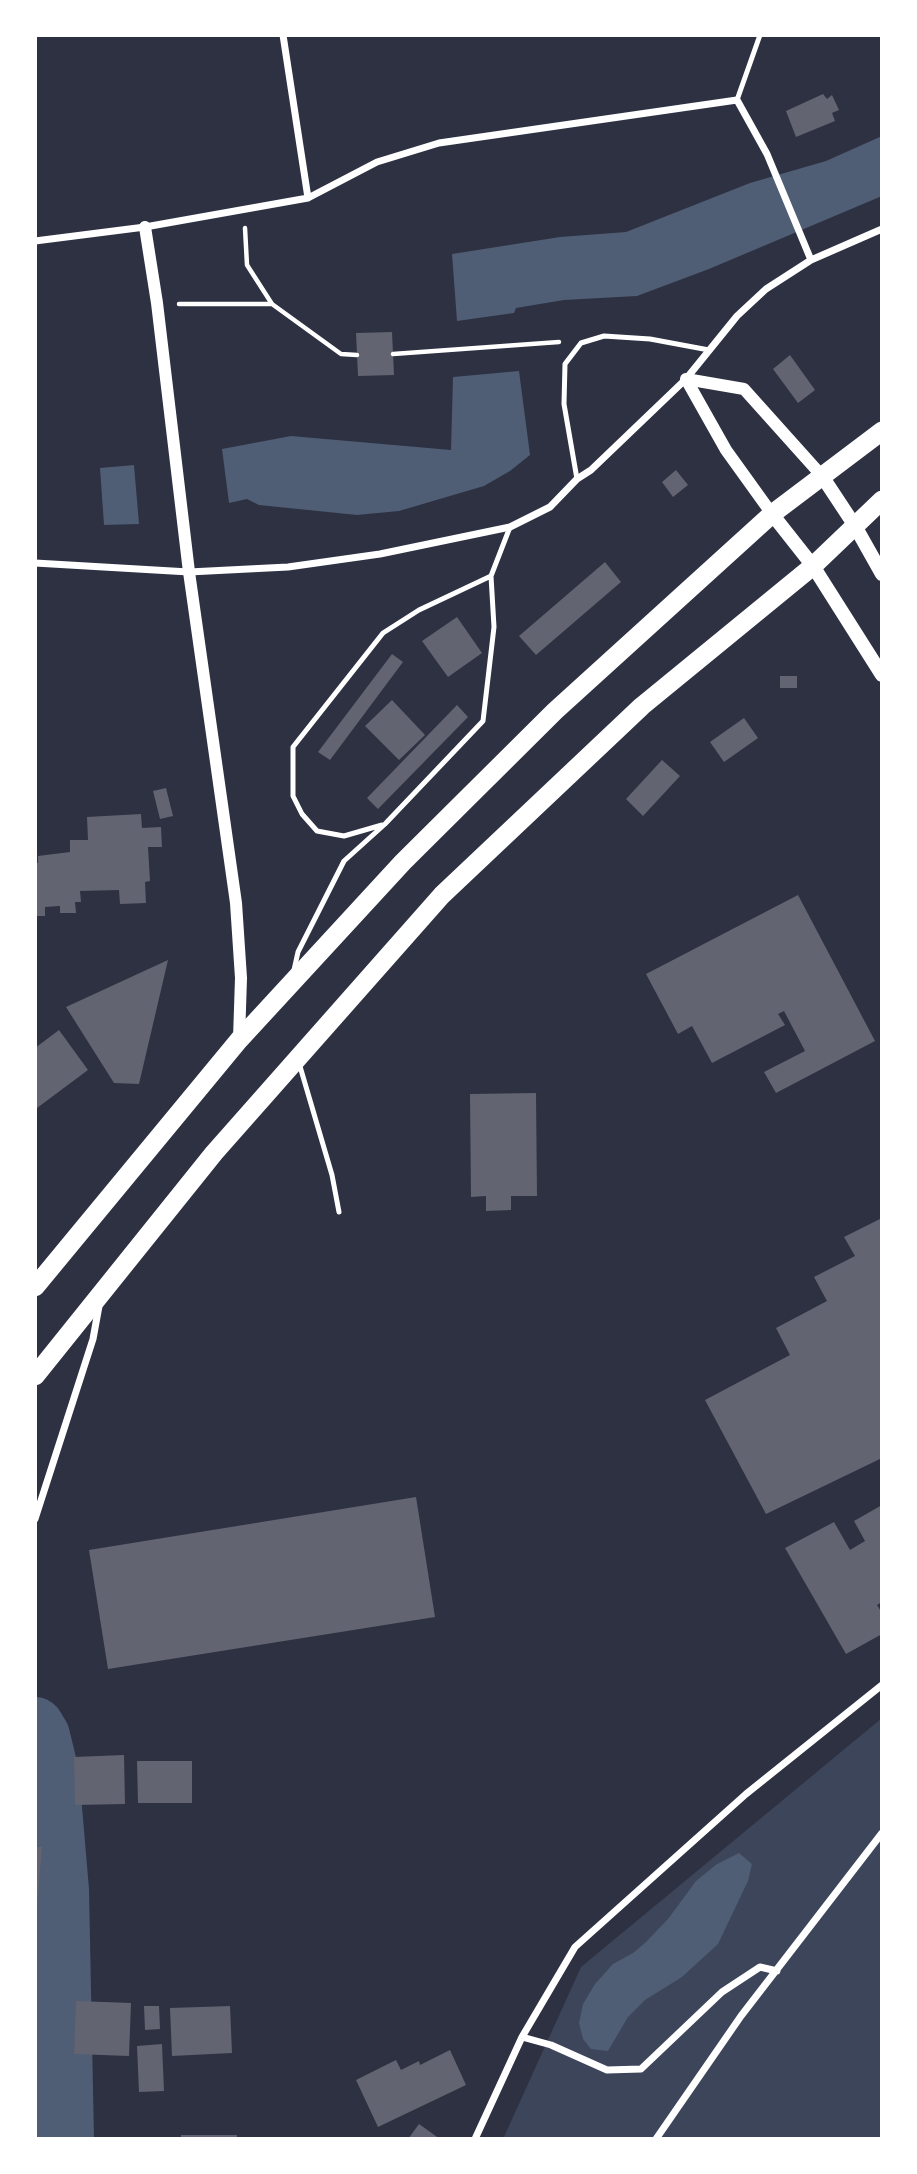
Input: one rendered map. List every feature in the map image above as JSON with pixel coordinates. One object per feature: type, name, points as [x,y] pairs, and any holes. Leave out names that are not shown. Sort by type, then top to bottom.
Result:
[{"type":"highway","points":[[35,1287],[239,1040],[403,862],[555,711],[772,514],[882,431]]},
{"type":"highway","points":[[35,1376],[214,1153],[442,895],[642,706],[813,566],[882,500]]},
{"type":"main road","points":[[822,476],[882,574]]},
{"type":"main road","points":[[772,514],[813,566],[882,675]]},
{"type":"street","points":[[283,35],[308,198]]},
{"type":"street","points":[[35,241],[145,227],[308,198],[377,162],[439,143],[737,100],[767,154],[811,260]]},
{"type":"street","points":[[145,227],[157,303],[189,572],[236,903],[241,978],[239,1040]]},
{"type":"street","points":[[35,563],[189,572],[288,567],[380,554],[510,527],[550,507],[591,470],[686,379],[737,316],[766,289],[811,260],[882,229]]},
{"type":"street","points":[[686,379],[744,388],[822,476]]},
{"type":"street","points":[[686,379],[726,450],[772,514]]},
{"type":"street","points":[[35,1519],[93,1339],[101,1295]]},
{"type":"street","points":[[475,2139],[522,2037],[575,1947],[746,1794],[882,1685]]},
{"type":"street","points":[[656,2139],[741,2016],[882,1833]]},
{"type":"street","points":[[522,2037],[551,2045],[607,2070],[641,2069],[722,1992],[760,1967],[777,1970]]},
{"type":"lane","points":[[737,100],[760,35]]},
{"type":"lane","points":[[577,480],[564,404],[565,364],[581,343],[604,336],[650,339],[709,350]]},
{"type":"lane","points":[[291,983],[298,952],[344,861],[385,824],[483,721],[494,627],[491,576],[510,527]]},
{"type":"lane","points":[[385,824],[344,836],[317,831],[302,814],[293,796],[293,747],[383,633],[419,610],[491,576]]},
{"type":"lane","points":[[297,1057],[332,1175],[339,1212]]},
{"type":"path","points":[[244,211],[247,265],[272,304],[341,354],[357,355]]},
{"type":"path","points":[[157,303],[272,304]]},
{"type":"path","points":[[393,354],[581,343]]},
{"type":"shaded area","points":[[882,136],[882,196],[709,269],[637,296],[564,300],[516,308],[514,313],[457,321],[452,254],[560,237],[626,232],[750,183],[826,161]]},
{"type":"shaded area","points":[[519,371],[530,455],[484,486],[399,511],[357,515],[259,505],[247,499],[229,503],[222,449],[291,436],[451,450],[453,377]]},
{"type":"shaded area","points":[[134,465],[139,524],[104,525],[100,468]]},
{"type":"shaded area","points":[[882,1718],[882,2139],[503,2139],[581,1967]]},
{"type":"shaded area","points":[[739,1853],[752,1864],[748,1881],[718,1944],[682,1977],[645,2000],[628,2017],[608,2051],[591,2049],[583,2039],[579,2023],[583,2004],[595,1984],[613,1964],[645,1943],[668,1919],[696,1881],[717,1864]]},
{"type":"building","points":[[823,94],[827,99],[832,95],[839,110],[832,113],[835,121],[796,137],[786,111]]},
{"type":"building","points":[[392,332],[394,375],[358,376],[356,333]]},
{"type":"building","points":[[790,355],[815,390],[798,403],[773,369]]},
{"type":"building","points":[[676,470],[688,485],[673,497],[662,482]]},
{"type":"building","points":[[605,562],[621,582],[536,655],[519,636]]},
{"type":"building","points":[[457,617],[482,653],[448,677],[422,641]]},
{"type":"building","points":[[392,654],[403,662],[330,760],[318,752]]},
{"type":"building","points":[[780,676],[797,676],[797,688],[780,688]]},
{"type":"building","points":[[392,700],[425,735],[399,760],[365,726]]},
{"type":"building","points":[[457,705],[468,717],[378,809],[367,798]]},
{"type":"building","points":[[744,718],[758,738],[724,762],[710,742]]},
{"type":"building","points":[[662,760],[680,776],[643,816],[626,799]]},
{"type":"building","points":[[166,788],[173,816],[160,819],[153,791]]},
{"type":"building","points":[[141,814],[142,828],[161,827],[162,847],[148,847],[150,881],[145,882],[146,903],[120,904],[119,890],[80,891],[81,902],[75,902],[76,913],[60,913],[60,906],[45,907],[45,916],[36,916],[35,863],[38,863],[38,856],[70,852],[70,840],[88,840],[87,817]]},
{"type":"building","points":[[798,895],[875,1041],[776,1093],[764,1072],[805,1051],[784,1011],[778,1014],[785,1025],[712,1063],[692,1026],[678,1034],[646,974]]},
{"type":"building","points":[[168,960],[139,1084],[114,1083],[66,1007]]},
{"type":"building","points":[[59,1030],[88,1070],[37,1108],[35,1048]]},
{"type":"building","points":[[536,1093],[537,1196],[511,1196],[511,1210],[486,1211],[486,1196],[471,1197],[470,1094]]},
{"type":"building","points":[[882,1218],[882,1458],[766,1514],[705,1400],[790,1355],[776,1328],[827,1301],[814,1277],[855,1256],[844,1237]]},
{"type":"building","points":[[416,1497],[435,1617],[108,1669],[89,1550]]},
{"type":"building","points":[[882,1505],[882,1602],[877,1605],[882,1613],[882,1634],[846,1654],[785,1548],[834,1522],[850,1550],[865,1541],[854,1521]]},
{"type":"building","points":[[124,1755],[125,1804],[75,1805],[74,1757]]},
{"type":"building","points":[[137,1761],[192,1761],[192,1803],[138,1803]]},
{"type":"building","points":[[35,1847],[42,1847],[37,1906],[35,1906]]},
{"type":"building","points":[[76,2001],[131,2003],[129,2056],[74,2054]]},
{"type":"building","points":[[144,2006],[159,2006],[160,2029],[145,2030]]},
{"type":"building","points":[[230,2006],[232,2053],[172,2056],[170,2008]]},
{"type":"building","points":[[162,2044],[164,2091],[139,2092],[137,2046]]},
{"type":"building","points":[[450,2050],[466,2085],[378,2127],[356,2080],[396,2060],[401,2070],[419,2061],[420,2065]]},
{"type":"building","points":[[419,2124],[440,2139],[408,2139]]},
{"type":"building","points":[[181,2135],[237,2135],[237,2139],[181,2139]]},
{"type":"waterway","points":[[35,1726],[41,1736],[50,1773],[60,1890],[65,2139]]}]
